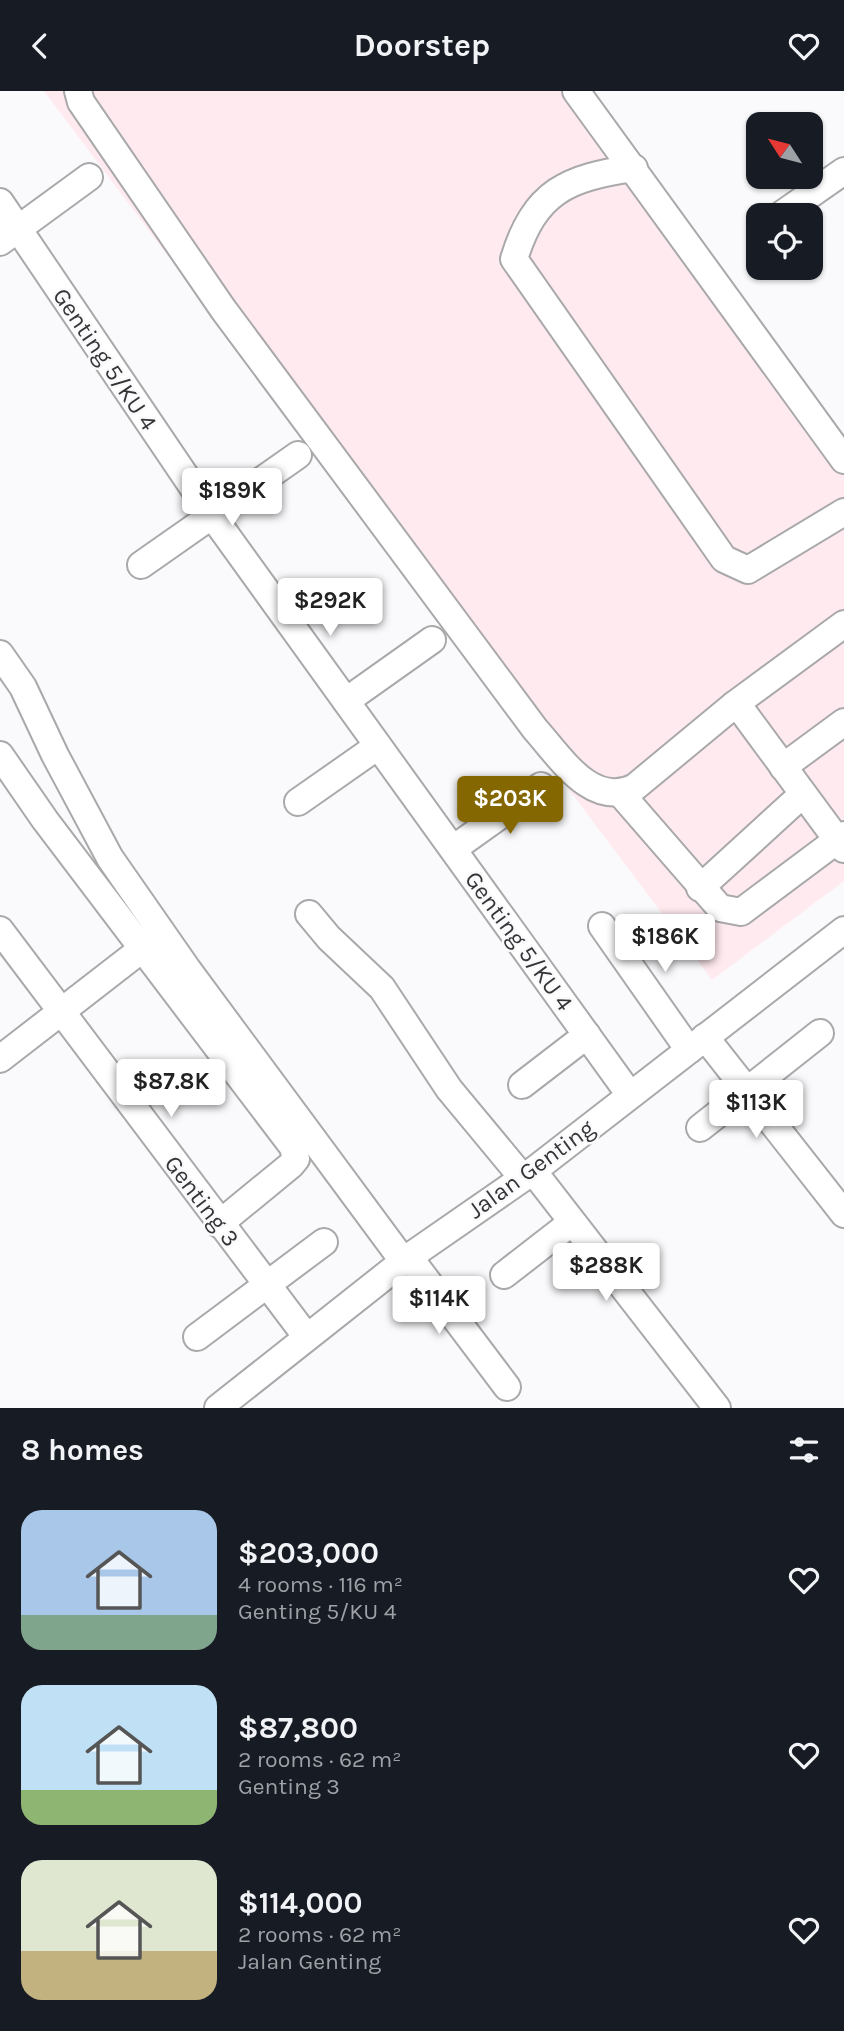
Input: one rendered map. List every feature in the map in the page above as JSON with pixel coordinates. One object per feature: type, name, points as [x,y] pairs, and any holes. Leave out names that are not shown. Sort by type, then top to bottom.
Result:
[{"type":"street","points":[[78,91],[80,102],[223,309],[535,729],[584,783],[608,794],[621,794],[635,787],[734,705],[844,624]]},
{"type":"street","points":[[576,91],[844,460]]},
{"type":"street","points":[[634,168],[570,182],[536,209],[522,234],[514,259],[724,559],[748,570],[844,512]]},
{"type":"street","points":[[798,203],[844,171]]},
{"type":"street","points":[[8,236],[89,177]]},
{"type":"street","name":"Genting 5/KU 4","points":[[0,202],[8,236],[630,1095]]},
{"type":"street","points":[[141,565],[298,456]]},
{"type":"street","points":[[346,701],[432,641]]},
{"type":"street","points":[[0,654],[23,687],[55,755],[110,858],[188,970],[507,1387]]},
{"type":"street","points":[[621,794],[720,908],[741,912],[842,841],[803,794],[743,712],[734,705]]},
{"type":"street","points":[[783,767],[844,722]]},
{"type":"street","points":[[298,802],[378,746]]},
{"type":"street","points":[[0,755],[142,949],[293,1147],[296,1159],[291,1165],[219,1224]]},
{"type":"street","points":[[453,849],[541,786]]},
{"type":"street","points":[[700,888],[803,794]]},
{"type":"street","points":[[309,913],[329,938],[382,988],[449,1089],[571,1223],[717,1408]]},
{"type":"street","points":[[602,926],[697,1043],[748,1093],[844,1214]]},
{"type":"street","name":"Genting 3","points":[[0,930],[306,1336]]},
{"type":"street","name":"Jalan Genting","points":[[218,1408],[306,1336],[407,1259],[527,1174],[844,930]]},
{"type":"street","points":[[0,1059],[142,949]]},
{"type":"street","points":[[700,1128],[748,1093],[820,1033]]},
{"type":"street","points":[[522,1085],[587,1035]]},
{"type":"street","points":[[504,1275],[571,1223]]},
{"type":"street","points":[[197,1338],[266,1283],[324,1242]]},
{"type":"shaded area","points":[[44,91],[580,91],[844,442],[844,881],[712,980]]}]
